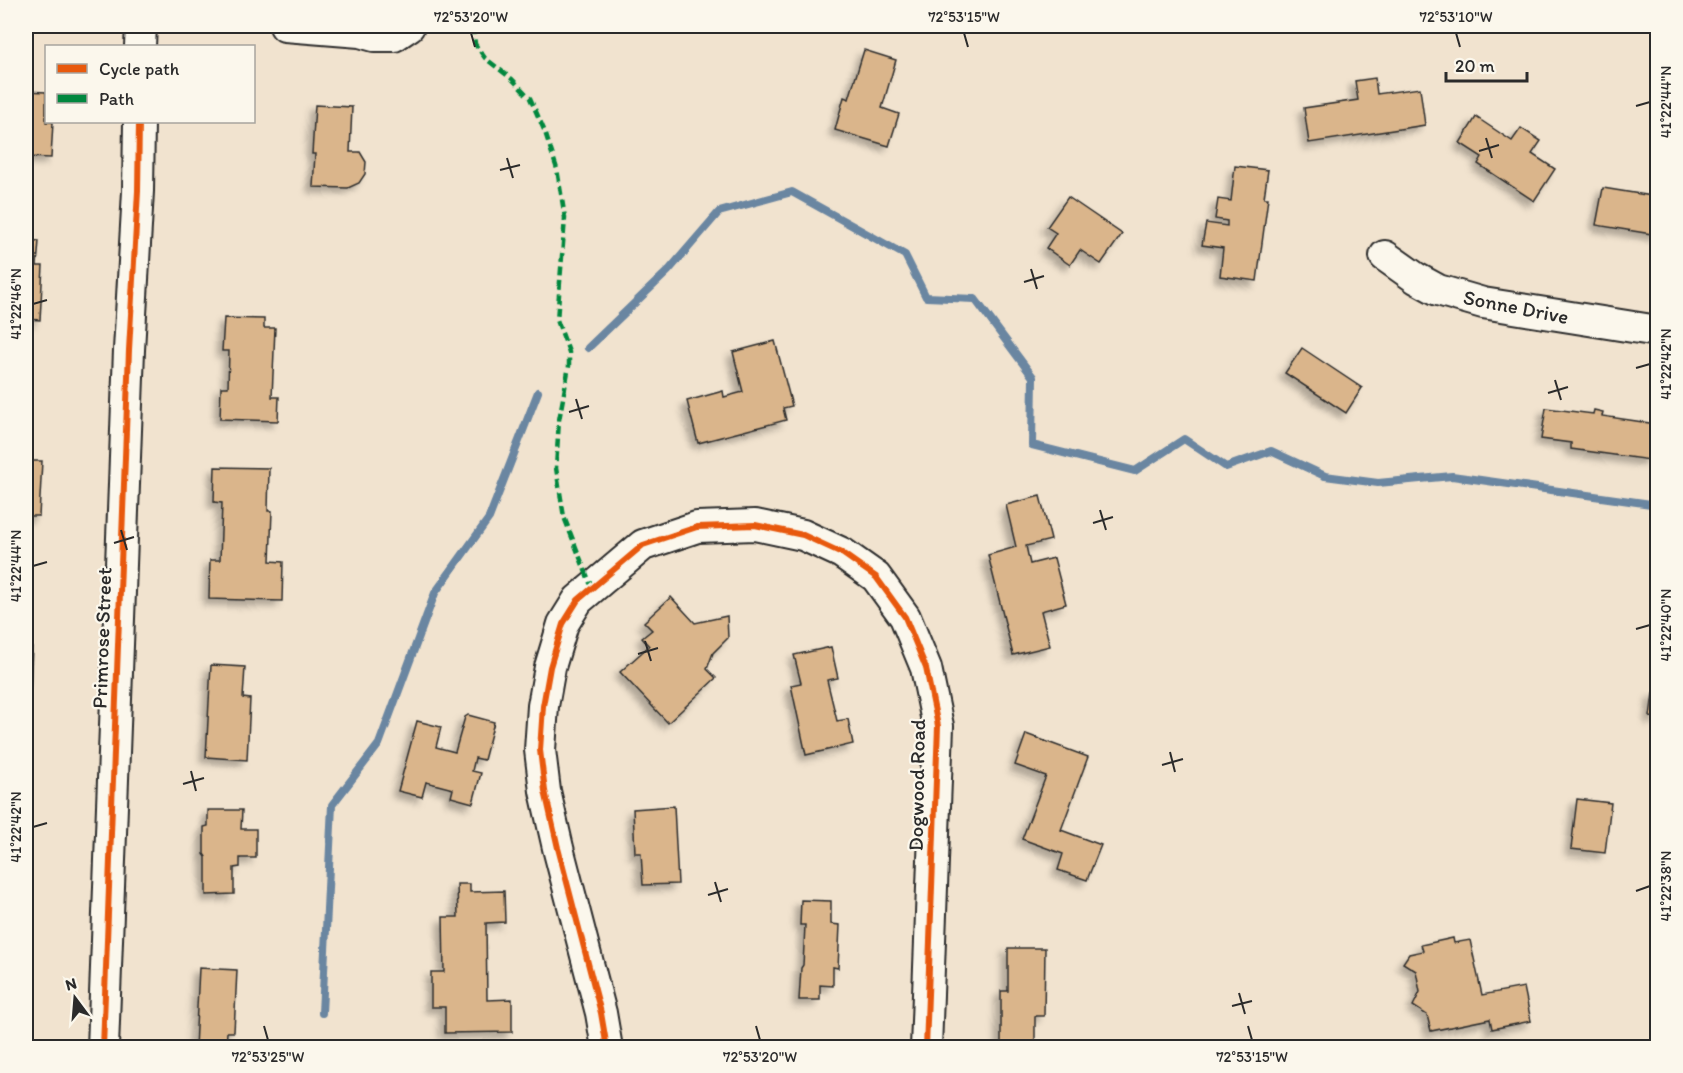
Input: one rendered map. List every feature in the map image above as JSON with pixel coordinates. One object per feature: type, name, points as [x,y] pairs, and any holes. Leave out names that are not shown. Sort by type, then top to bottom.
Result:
[{"type":"street","points":[[140,45],[141,26]]},
{"type":"street","points":[[285,26],[361,29],[374,36],[394,36],[409,26]]},
{"type":"street","name":"Primrose Street","points":[[103,1047],[139,123]]},
{"type":"street","name":"Sonne Drive","points":[[1385,256],[1438,290],[1484,303],[1658,331]]},
{"type":"street","name":"Dogwood Road","points":[[608,1047],[545,791],[540,750],[543,706],[550,667],[563,624],[578,600],[643,545],[697,527],[755,525],[803,535],[842,553],[876,577],[905,617],[926,668],[938,726],[926,1047]]},
{"type":"building","points":[[864,50],[896,60],[882,108],[899,114],[889,146],[835,130],[844,97],[849,99]]},
{"type":"building","points":[[1375,78],[1377,94],[1420,88],[1425,125],[1309,143],[1304,108],[1358,100],[1355,81]]},
{"type":"building","points":[[26,91],[45,92],[45,123],[53,123],[51,158],[26,157]]},
{"type":"building","points":[[315,105],[352,107],[350,152],[360,152],[366,162],[365,174],[359,183],[348,188],[313,187],[315,154],[312,154]]},
{"type":"building","points":[[1476,117],[1512,141],[1521,128],[1541,141],[1532,154],[1555,169],[1534,201],[1478,164],[1482,157],[1460,143]]},
{"type":"building","points":[[1235,166],[1268,170],[1264,198],[1268,198],[1257,281],[1220,276],[1223,248],[1202,245],[1206,223],[1227,226],[1227,221],[1215,219],[1218,199],[1231,201]]},
{"type":"building","points":[[1603,188],[1658,197],[1658,235],[1596,225]]},
{"type":"building","points":[[1068,197],[1122,234],[1101,264],[1080,250],[1070,265],[1046,248],[1056,233],[1047,227]]},
{"type":"building","points":[[26,240],[39,241],[37,266],[43,266],[40,320],[26,319]]},
{"type":"building","points":[[224,318],[264,319],[264,328],[275,328],[272,397],[279,397],[278,421],[220,419],[221,387],[228,387],[229,351],[222,351]]},
{"type":"building","points":[[775,341],[792,406],[783,408],[786,420],[698,443],[687,401],[723,391],[724,397],[743,392],[733,352]]},
{"type":"building","points":[[1302,348],[1362,388],[1346,413],[1285,373]]},
{"type":"building","points":[[1546,408],[1593,414],[1594,410],[1603,412],[1602,416],[1656,424],[1650,460],[1571,449],[1571,443],[1541,439]]},
{"type":"building","points":[[26,425],[31,426],[30,461],[42,461],[39,516],[26,516]]},
{"type":"building","points":[[215,467],[269,468],[268,511],[272,511],[270,561],[283,562],[282,601],[209,599],[210,560],[220,560],[222,503],[214,502]]},
{"type":"building","points":[[1040,496],[1051,540],[1026,546],[1030,564],[1054,558],[1066,604],[1041,611],[1050,646],[1013,655],[988,555],[1016,547],[1006,505]]},
{"type":"building","points":[[671,597],[695,623],[727,616],[728,638],[713,653],[707,669],[716,678],[668,723],[620,672],[649,646],[642,638],[652,630],[644,622]]},
{"type":"building","points":[[26,644],[32,644],[30,698],[26,698]]},
{"type":"building","points":[[831,647],[838,678],[827,680],[837,721],[848,719],[853,744],[806,755],[791,685],[801,683],[794,655]]},
{"type":"building","points":[[211,665],[245,667],[243,698],[250,699],[247,760],[206,757]]},
{"type":"building","points":[[1653,693],[1658,693],[1658,718],[1650,717]]},
{"type":"building","points":[[468,715],[494,722],[484,760],[475,758],[472,771],[481,773],[473,803],[451,797],[453,789],[426,782],[422,797],[398,791],[417,721],[441,727],[436,747],[455,752],[465,717]]},
{"type":"building","points":[[1026,734],[1088,757],[1061,830],[1101,845],[1087,880],[1058,870],[1063,854],[1022,839],[1046,776],[1015,765]]},
{"type":"building","points":[[1577,799],[1611,803],[1605,853],[1571,849]]},
{"type":"building","points":[[674,806],[678,884],[643,885],[641,853],[635,853],[633,809]]},
{"type":"building","points":[[208,810],[242,810],[241,829],[256,829],[256,858],[240,858],[240,867],[234,868],[234,894],[206,895],[204,827],[208,826]]},
{"type":"building","points":[[457,884],[470,884],[470,892],[504,891],[505,922],[486,923],[487,1000],[512,999],[512,1032],[445,1033],[445,1007],[431,1007],[431,972],[444,972],[443,917],[458,917]]},
{"type":"building","points":[[801,900],[831,901],[831,924],[840,925],[838,968],[833,967],[833,986],[820,985],[820,1000],[799,1000],[805,925],[800,925]]},
{"type":"building","points":[[1453,938],[1454,943],[1470,940],[1482,995],[1524,987],[1531,1021],[1492,1029],[1490,1019],[1431,1031],[1427,1015],[1413,1006],[1420,992],[1416,971],[1403,963],[1409,954],[1423,951],[1421,945]]},
{"type":"building","points":[[1008,948],[1045,948],[1044,1016],[1035,1016],[1035,1048],[1001,1048],[1001,991],[1008,991]]},
{"type":"building","points":[[199,968],[237,970],[234,1032],[227,1032],[226,1048],[195,1048]]},
{"type":"waterway","points":[[588,348],[669,270],[719,212],[792,192],[905,255],[926,297],[975,299],[1033,377],[1032,445],[1135,471],[1184,439],[1226,467],[1271,451],[1325,476],[1378,483],[1452,476],[1658,505]]},
{"type":"waterway","points":[[322,1013],[332,805],[379,744],[435,593],[489,518],[538,392]]},
{"type":"marked path","points":[[473,26],[475,44],[485,58],[512,79],[530,98],[545,132],[557,169],[565,218],[557,320],[569,352],[569,366],[559,420],[556,468],[564,517],[592,588]]},
{"type":"cycle path","points":[[103,1048],[139,123]]},
{"type":"cycle path","points":[[607,1048],[601,1013],[545,791],[540,750],[543,706],[550,667],[563,624],[578,600],[643,545],[697,527],[755,525],[803,535],[842,553],[876,577],[905,617],[926,668],[938,726],[926,1048]]}]
